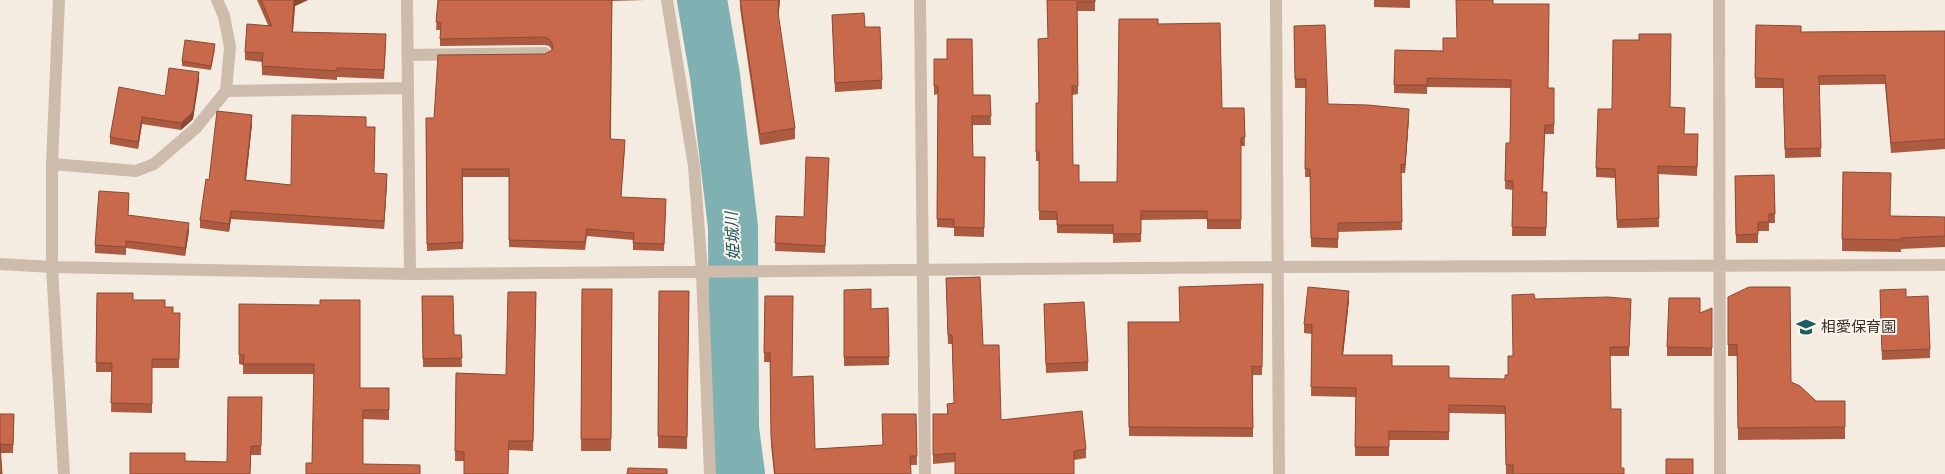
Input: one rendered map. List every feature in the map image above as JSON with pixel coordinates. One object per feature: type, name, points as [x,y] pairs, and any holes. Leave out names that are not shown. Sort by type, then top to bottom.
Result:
[{"type":"street","points":[[59,0],[52,164],[52,267],[64,474]]},
{"type":"street","points":[[52,164],[136,171],[154,164],[196,128],[226,91],[230,47],[224,16],[217,0]]},
{"type":"street","points":[[406,0],[410,274]]},
{"type":"street","points":[[667,0],[694,166],[702,272],[710,474]]},
{"type":"street","points":[[920,0],[925,474]]},
{"type":"street","points":[[1276,0],[1279,474]]},
{"type":"street","points":[[1719,0],[1720,474]]},
{"type":"street","points":[[408,56],[545,53]]},
{"type":"street","points":[[226,91],[408,88]]},
{"type":"street","points":[[0,264],[52,267],[410,274],[1277,267],[1945,265]]},
{"type":"building","points":[[261,0],[294,0],[292,32],[386,34],[384,70],[337,68],[337,71],[262,66],[263,53],[245,52],[247,24],[272,26]]},
{"type":"building","points":[[438,0],[612,0],[610,139],[625,140],[621,197],[666,199],[664,244],[633,243],[634,233],[587,229],[585,242],[509,240],[509,169],[462,169],[463,242],[427,244],[426,118],[434,118],[438,55],[545,54],[552,50],[553,45],[545,37],[440,39],[441,23],[436,22]]},
{"type":"building","points":[[740,0],[779,0],[778,12],[795,128],[760,134]]},
{"type":"building","points":[[1047,0],[1095,0],[1095,2],[1077,2],[1078,86],[1072,86],[1073,165],[1079,165],[1079,182],[1117,182],[1119,19],[1158,19],[1158,24],[1220,23],[1222,108],[1244,108],[1245,137],[1241,138],[1241,220],[1207,220],[1207,211],[1141,211],[1141,234],[1113,234],[1113,225],[1057,225],[1057,212],[1039,211],[1039,152],[1036,152],[1036,103],[1039,103],[1038,39],[1048,38]]},
{"type":"building","points":[[1456,0],[1493,0],[1493,4],[1549,4],[1548,88],[1554,88],[1554,125],[1545,125],[1542,192],[1547,192],[1546,228],[1512,227],[1513,181],[1505,181],[1506,143],[1510,143],[1511,80],[1427,78],[1427,85],[1394,85],[1395,50],[1443,51],[1443,38],[1457,38]]},
{"type":"building","points":[[864,13],[865,27],[880,27],[882,80],[835,83],[832,15]]},
{"type":"building","points":[[1325,25],[1328,104],[1409,109],[1405,165],[1401,164],[1402,222],[1338,223],[1338,239],[1311,238],[1310,169],[1305,169],[1306,79],[1295,79],[1294,26]]},
{"type":"building","points":[[1756,25],[1801,26],[1801,32],[1945,31],[1945,139],[1891,143],[1885,75],[1819,76],[1821,148],[1785,149],[1783,79],[1755,78]]},
{"type":"building","points":[[1639,34],[1671,34],[1670,107],[1685,108],[1684,134],[1698,134],[1697,167],[1658,166],[1659,218],[1617,220],[1615,169],[1596,168],[1598,109],[1612,109],[1613,40],[1639,40]]},
{"type":"building","points":[[947,39],[972,39],[973,95],[990,95],[991,116],[972,116],[973,157],[985,157],[984,228],[954,227],[954,219],[937,219],[938,86],[934,86],[934,59],[947,59]]},
{"type":"building","points":[[185,40],[215,44],[211,66],[182,61]]},
{"type":"building","points":[[169,68],[199,72],[193,111],[190,115],[181,123],[142,117],[138,142],[110,137],[119,87],[165,96]]},
{"type":"building","points":[[217,111],[252,115],[245,180],[291,185],[292,115],[366,117],[366,127],[375,127],[374,173],[387,174],[384,221],[231,211],[229,224],[200,220],[206,179],[209,180]]},
{"type":"building","points":[[806,157],[829,158],[825,246],[775,243],[776,216],[804,217]]},
{"type":"building","points":[[1843,172],[1891,173],[1890,216],[1945,217],[1945,236],[1901,238],[1901,240],[1842,239]]},
{"type":"building","points":[[1774,175],[1775,214],[1769,214],[1769,222],[1758,222],[1758,234],[1736,235],[1735,176]]},
{"type":"building","points":[[99,191],[129,193],[128,215],[189,223],[185,248],[126,241],[126,247],[95,245]]},
{"type":"building","points":[[980,277],[983,345],[999,345],[1001,420],[1082,411],[1086,449],[1074,451],[1074,474],[955,474],[955,453],[933,455],[933,414],[948,414],[947,404],[954,403],[952,335],[948,335],[946,278]]},
{"type":"building","points":[[1263,284],[1262,367],[1252,366],[1253,428],[1129,427],[1128,322],[1180,322],[1179,287]]},
{"type":"building","points":[[1308,287],[1349,291],[1342,355],[1392,355],[1392,366],[1449,366],[1449,378],[1505,379],[1505,375],[1508,375],[1508,356],[1513,356],[1512,295],[1534,294],[1535,299],[1608,297],[1631,299],[1629,347],[1610,347],[1611,409],[1621,409],[1621,468],[1624,468],[1624,474],[1513,474],[1513,465],[1506,465],[1505,406],[1449,405],[1449,432],[1389,431],[1389,447],[1355,447],[1356,388],[1311,387],[1312,325],[1304,324]]},
{"type":"building","points":[[1749,287],[1790,287],[1791,382],[1800,386],[1816,401],[1845,401],[1845,427],[1738,428],[1737,344],[1728,345],[1728,297]]},
{"type":"building","points":[[582,289],[612,289],[611,439],[581,439]]},
{"type":"building","points":[[871,289],[871,309],[888,308],[889,357],[844,357],[844,290]]},
{"type":"building","points":[[1906,289],[1906,297],[1928,296],[1930,349],[1882,351],[1880,290]]},
{"type":"building","points":[[659,291],[689,291],[687,437],[658,436]]},
{"type":"building","points":[[508,292],[536,292],[533,441],[509,441],[508,474],[464,474],[464,452],[455,451],[456,373],[506,375]]},
{"type":"building","points":[[97,293],[133,293],[133,300],[165,300],[165,307],[173,307],[173,313],[180,313],[179,359],[152,359],[152,404],[111,403],[112,363],[96,363]]},
{"type":"building","points":[[422,296],[453,296],[454,335],[461,335],[462,358],[423,359]]},
{"type":"building","points":[[765,296],[793,296],[792,377],[813,376],[815,449],[883,445],[882,414],[916,414],[917,456],[910,456],[911,474],[775,474],[771,436],[770,353],[764,353]]},
{"type":"building","points":[[1669,298],[1700,298],[1700,313],[1712,308],[1712,348],[1667,347]]},
{"type":"building","points":[[320,300],[360,300],[360,388],[389,388],[389,410],[363,410],[363,464],[420,465],[420,474],[306,474],[306,463],[312,463],[314,364],[243,364],[244,355],[239,355],[239,304],[320,305]]},
{"type":"building","points":[[1084,302],[1088,362],[1046,364],[1044,304]]},
{"type":"building","points":[[228,397],[262,397],[261,446],[251,446],[250,474],[130,474],[130,453],[185,453],[185,461],[227,462]]},
{"type":"building","points":[[0,414],[14,414],[13,445],[0,444]]},
{"type":"building","points":[[0,444],[2,474],[0,474]]},
{"type":"building","points":[[1666,459],[1693,459],[1693,474],[1666,474]]},
{"type":"building","points":[[628,468],[667,469],[667,474],[627,474]]},
{"type":"waterway","name":"姫城川","points":[[702,0],[715,76],[733,227],[734,428],[740,474]]},
{"type":"place","name":"相愛保育園","points":[[1806,327]]}]
